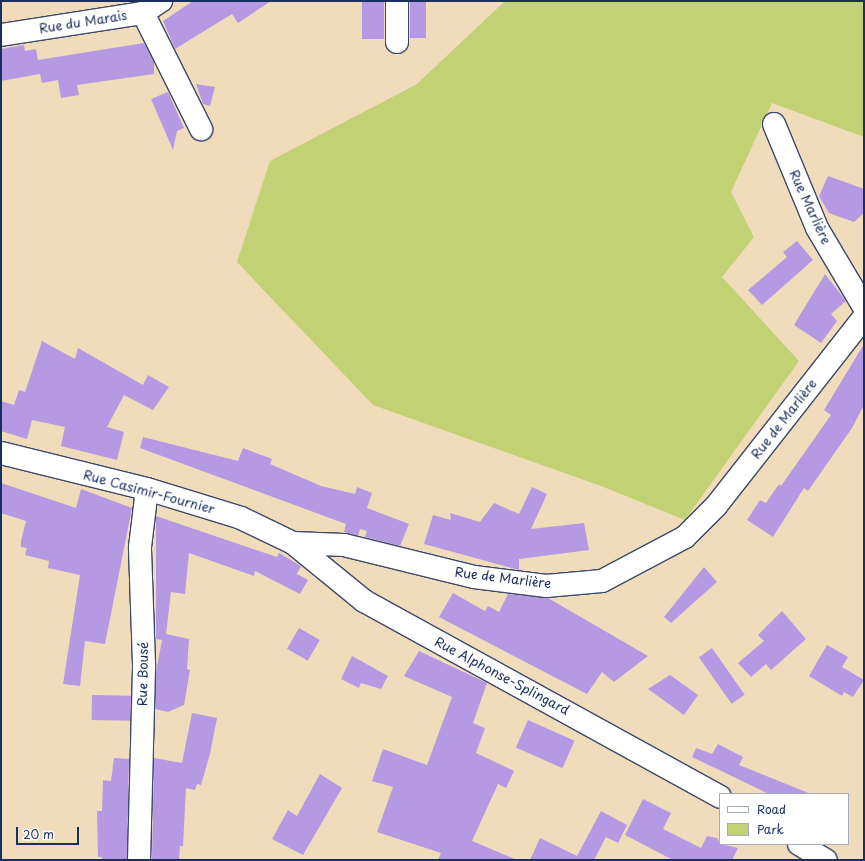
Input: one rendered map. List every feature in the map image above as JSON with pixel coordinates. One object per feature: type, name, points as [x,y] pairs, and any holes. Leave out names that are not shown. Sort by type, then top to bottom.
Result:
[{"type":"street","name":"Rue du Marais","points":[[1,35],[143,13],[161,1]]},
{"type":"street","points":[[397,1],[398,42]]},
{"type":"street","points":[[143,13],[201,129]]},
{"type":"street","name":"Rue Marlière","points":[[774,124],[817,228],[864,307]]},
{"type":"street","name":"Rue de Marlière","points":[[292,543],[344,545],[474,577],[539,585],[602,581],[685,537],[716,506],[864,317]]},
{"type":"street","name":"Rue Casimir-Fournier","points":[[1,453],[147,489],[241,518],[292,543]]},
{"type":"street","name":"Rue Bousé","points":[[139,860],[144,664],[140,547],[147,489]]},
{"type":"street","name":"Rue Alphonse-Splingard","points":[[292,543],[364,601],[719,796]]},
{"type":"street","points":[[801,845],[826,860]]},
{"type":"green space","points":[[505,1],[864,1],[864,137],[772,103],[731,192],[754,237],[722,277],[799,361],[685,520],[601,486],[373,405],[237,262],[270,161],[417,84]]},
{"type":"building","points":[[193,1],[271,1],[238,23],[232,14],[175,49],[163,21]]},
{"type":"building","points":[[362,1],[384,1],[384,39],[362,39]]},
{"type":"building","points":[[410,1],[426,1],[426,38],[410,38]]},
{"type":"building","points":[[144,43],[154,62],[154,74],[77,85],[79,95],[61,98],[58,80],[42,83],[40,74],[1,81],[1,49],[24,45],[25,51],[36,49],[38,60]]},
{"type":"building","points":[[196,84],[215,87],[210,106],[203,104]]},
{"type":"building","points":[[168,92],[184,128],[177,131],[173,150],[151,99]]},
{"type":"building","points":[[828,176],[864,189],[864,213],[854,222],[829,213],[819,196]]},
{"type":"building","points":[[797,241],[813,260],[762,305],[748,290],[787,257],[783,252]]},
{"type":"building","points":[[825,274],[846,301],[831,314],[837,321],[821,343],[794,325]]},
{"type":"building","points":[[42,341],[75,359],[78,348],[143,385],[148,375],[169,387],[153,410],[124,395],[107,427],[124,432],[117,460],[61,446],[65,427],[32,420],[27,439],[1,431],[1,401],[14,405],[19,390],[25,392]]},
{"type":"building","points":[[864,344],[864,405],[852,428],[808,491],[804,488],[773,537],[747,520],[760,500],[766,503],[779,484],[781,486],[831,415],[824,410]]},
{"type":"building","points":[[143,437],[238,461],[243,448],[272,459],[270,464],[321,486],[355,494],[357,487],[372,493],[367,508],[409,524],[400,546],[365,537],[367,531],[360,529],[358,536],[344,532],[346,524],[140,448]]},
{"type":"building","points":[[1,483],[76,508],[81,489],[132,508],[105,644],[85,641],[80,686],[63,684],[80,575],[48,568],[49,561],[25,555],[27,548],[21,547],[21,541],[26,521],[1,513]]},
{"type":"building","points":[[532,487],[547,494],[531,529],[584,523],[589,550],[519,559],[519,570],[424,544],[433,515],[451,520],[450,513],[480,522],[494,503],[519,514]]},
{"type":"building","points":[[156,516],[277,557],[279,553],[301,566],[297,574],[308,580],[300,594],[255,571],[254,576],[189,553],[185,594],[171,592],[166,634],[189,639],[187,669],[190,670],[184,705],[168,712],[155,709],[156,672],[162,640],[156,639]]},
{"type":"building","points":[[704,567],[717,582],[671,623],[664,617]]},
{"type":"building","points":[[453,593],[485,611],[488,606],[499,612],[508,594],[548,598],[648,656],[614,682],[602,672],[587,694],[439,617]]},
{"type":"building","points":[[782,611],[806,639],[771,670],[766,664],[751,677],[738,663],[764,641],[758,635]]},
{"type":"building","points":[[299,628],[320,640],[308,661],[287,649]]},
{"type":"building","points":[[827,645],[848,657],[842,667],[864,680],[853,697],[844,692],[842,696],[809,676]]},
{"type":"building","points":[[712,648],[745,695],[732,704],[699,657]]},
{"type":"building","points":[[419,651],[487,683],[473,723],[485,728],[476,753],[514,771],[506,788],[498,784],[472,841],[517,860],[438,860],[441,853],[377,832],[393,787],[372,781],[383,749],[427,765],[452,697],[404,676]]},
{"type":"building","points":[[352,656],[388,676],[381,689],[361,683],[359,688],[341,679]]},
{"type":"building","points":[[670,675],[698,695],[684,715],[648,689]]},
{"type":"building","points":[[92,695],[131,696],[131,721],[92,720]]},
{"type":"building","points":[[192,713],[217,718],[210,754],[201,785],[197,784],[195,790],[186,788],[183,846],[180,846],[179,860],[152,860],[154,758],[182,763]]},
{"type":"building","points":[[528,720],[575,741],[562,768],[516,747]]},
{"type":"building","points":[[718,744],[743,757],[739,765],[809,793],[767,793],[692,757],[696,748],[712,754]]},
{"type":"building","points":[[114,758],[129,759],[127,860],[102,860],[102,857],[98,857],[97,811],[102,811],[103,780],[111,781]]},
{"type":"building","points":[[320,774],[342,788],[303,855],[272,839],[288,810],[297,816]]},
{"type":"building","points":[[643,799],[671,813],[663,829],[701,848],[707,836],[717,838],[719,845],[738,848],[732,860],[673,860],[625,835]]},
{"type":"building","points":[[601,811],[627,825],[618,843],[606,837],[594,860],[530,860],[540,838],[577,856]]}]
